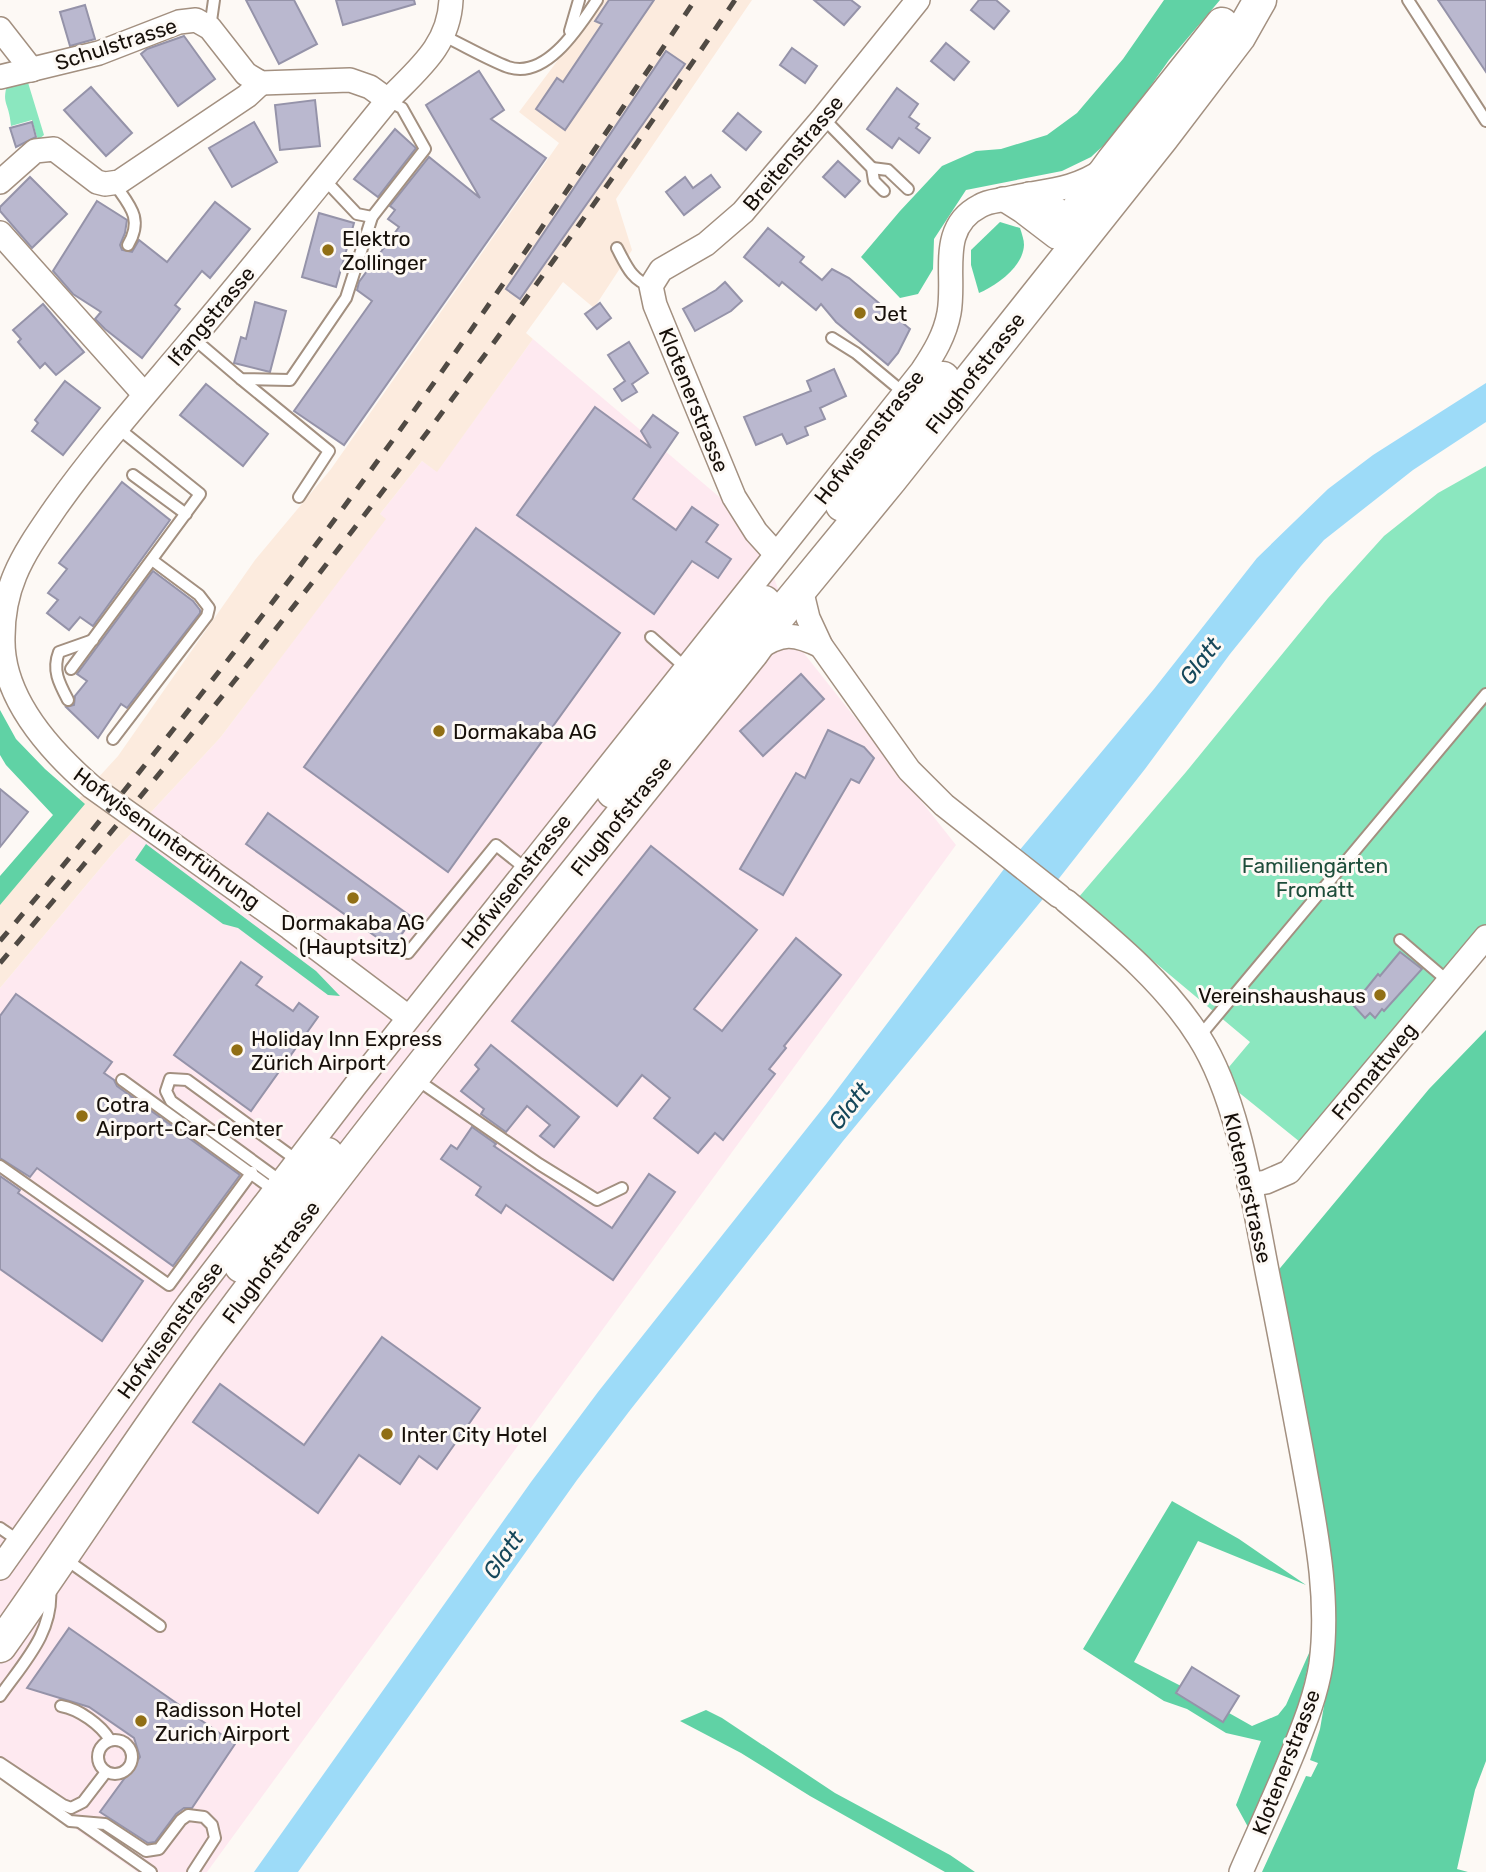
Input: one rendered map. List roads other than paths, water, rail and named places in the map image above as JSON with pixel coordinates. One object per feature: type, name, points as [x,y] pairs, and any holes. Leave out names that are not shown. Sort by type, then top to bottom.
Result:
[{"type":"main road","name":"Flughofstrasse","points":[[0,1646],[219,1330],[414,1077],[752,653],[1068,233],[1113,161],[1221,25],[1250,0]]},
{"type":"main road","name":"Flughofstrasse","points":[[0,1608],[280,1213],[632,768],[1068,233],[1239,37],[1260,0]]},
{"type":"street","points":[[444,36],[450,17],[451,0]]},
{"type":"street","name":"Breitenstrasse","points":[[651,286],[661,270],[725,230],[743,212],[918,0]]},
{"type":"street","name":"Schulstrasse","points":[[0,29],[32,69],[99,52],[178,22],[196,20],[210,28],[247,74],[261,83]]},
{"type":"street","name":"Ifangstrasse","points":[[3,608],[15,574],[34,539],[70,488],[387,100],[429,58],[444,36]]},
{"type":"street","points":[[0,76],[32,69]]},
{"type":"street","points":[[0,182],[35,151],[54,149],[97,182],[119,182],[247,96],[261,83],[349,80],[370,87],[387,100]]},
{"type":"street","name":"Hofwisenstrasse","points":[[0,1568],[10,1535],[408,1017],[922,371],[941,340],[949,313],[950,251],[956,230],[973,209],[988,202],[1084,182],[1113,161]]},
{"type":"street","points":[[1029,194],[1051,203],[1068,233]]},
{"type":"street","points":[[1003,200],[1068,233]]},
{"type":"street","points":[[0,233],[145,394]]},
{"type":"street","name":"Klotenerstrasse","points":[[651,286],[655,305],[734,496],[756,532],[776,554]]},
{"type":"street","name":"Klotenerstrasse","points":[[800,589],[808,618],[821,646],[909,770],[944,805],[1063,899],[1138,963],[1168,995],[1199,1037],[1214,1065],[1232,1115],[1279,1328],[1318,1541],[1324,1634],[1321,1666],[1311,1707],[1241,1872]]},
{"type":"street","name":"Hofwisenunterführung","points":[[3,608],[2,639],[5,664],[15,694],[42,736],[65,764],[92,787],[290,928],[408,1017]]},
{"type":"street","points":[[752,653],[770,640],[786,636],[798,636],[821,646]]},
{"type":"street","name":"Fromattweg","points":[[1249,1185],[1266,1182],[1289,1172],[1486,937]]},
{"type":"lane","points":[[210,28],[214,0]]},
{"type":"lane","points":[[569,36],[579,0]]},
{"type":"lane","points":[[444,36],[509,67],[523,69],[539,66],[553,56],[597,0]]},
{"type":"lane","points":[[1408,0],[1486,121]]},
{"type":"lane","points":[[241,379],[290,380],[346,298],[373,217],[425,149],[402,108],[387,100]]},
{"type":"lane","points":[[823,118],[872,168],[874,181],[884,191]]},
{"type":"lane","points":[[872,168],[888,170],[908,189]]},
{"type":"lane","points":[[324,179],[357,214],[373,217]]},
{"type":"lane","points":[[114,183],[132,209],[136,222],[135,234],[128,244]]},
{"type":"lane","points":[[617,248],[633,276],[640,283],[651,286]]},
{"type":"lane","points":[[193,338],[329,451],[299,497]]},
{"type":"lane","points":[[832,338],[904,393]]},
{"type":"lane","points":[[71,669],[200,494],[118,428]]},
{"type":"lane","points":[[133,475],[186,514]]},
{"type":"lane","points":[[114,739],[207,615],[209,608],[199,595],[152,560]]},
{"type":"lane","points":[[651,637],[686,667]]},
{"type":"lane","points":[[68,700],[56,677],[59,652],[93,640]]},
{"type":"lane","points":[[1199,1037],[1486,694]]},
{"type":"lane","points":[[408,953],[496,845],[526,869]]},
{"type":"lane","points":[[1400,940],[1449,982]]},
{"type":"lane","points":[[414,1077],[539,1164],[597,1200],[622,1188]]},
{"type":"lane","points":[[278,1186],[171,1101],[166,1091],[170,1079],[187,1080],[298,1161]]},
{"type":"lane","points":[[122,1080],[252,1172],[278,1186]]},
{"type":"lane","points":[[0,1166],[169,1285],[252,1172]]},
{"type":"lane","points":[[0,1696],[33,1650],[47,1623],[55,1566],[160,1626]]},
{"type":"lane","points":[[61,1706],[80,1713],[103,1730],[110,1740]]},
{"type":"lane","points":[[110,1740],[121,1741],[130,1748],[132,1759],[122,1773],[111,1774],[99,1764],[97,1754],[102,1745],[110,1740]]},
{"type":"lane","points":[[0,1763],[71,1808],[83,1802],[106,1772]]},
{"type":"lane","points":[[0,1771],[67,1820],[105,1824],[151,1852],[159,1849],[184,1818],[191,1815],[204,1817],[212,1825],[215,1838],[193,1872]]},
{"type":"lane","points":[[81,1823],[151,1872]]},
{"type":"water","name":"Glatt","points":[[1486,383],[1486,422],[1413,470],[1324,540],[1230,654],[1145,769],[1042,900],[843,1141],[631,1409],[577,1480],[298,1872],[254,1872],[598,1392],[827,1103],[1004,869],[1154,689],[1257,558],[1328,489],[1373,455]]},
{"type":"railway","points":[[0,941],[190,709],[326,530],[495,295],[695,0]]},
{"type":"railway","points":[[0,963],[194,731],[382,492],[562,249],[735,0]]},
{"type":"place","name":"Elektro Zollinger","points":[[328,250]]},
{"type":"place","name":"Jet","points":[[860,313]]},
{"type":"place","name":"Dormakaba AG","points":[[439,731]]},
{"type":"place","name":"Dormakaba AG (Hauptsitz)","points":[[353,898]]},
{"type":"place","name":"Vereinshaushaus","points":[[1380,995]]},
{"type":"place","name":"Holiday Inn Express Zürich Airport","points":[[237,1050]]},
{"type":"place","name":"Cotra Airport-Car-Center","points":[[82,1116]]},
{"type":"place","name":"Inter City Hotel","points":[[387,1434]]},
{"type":"place","name":"Radisson Hotel Zurich Airport","points":[[141,1721]]},
{"type":"park label","name":"Familiengärten Fromatt","points":[[1315,877]]}]
